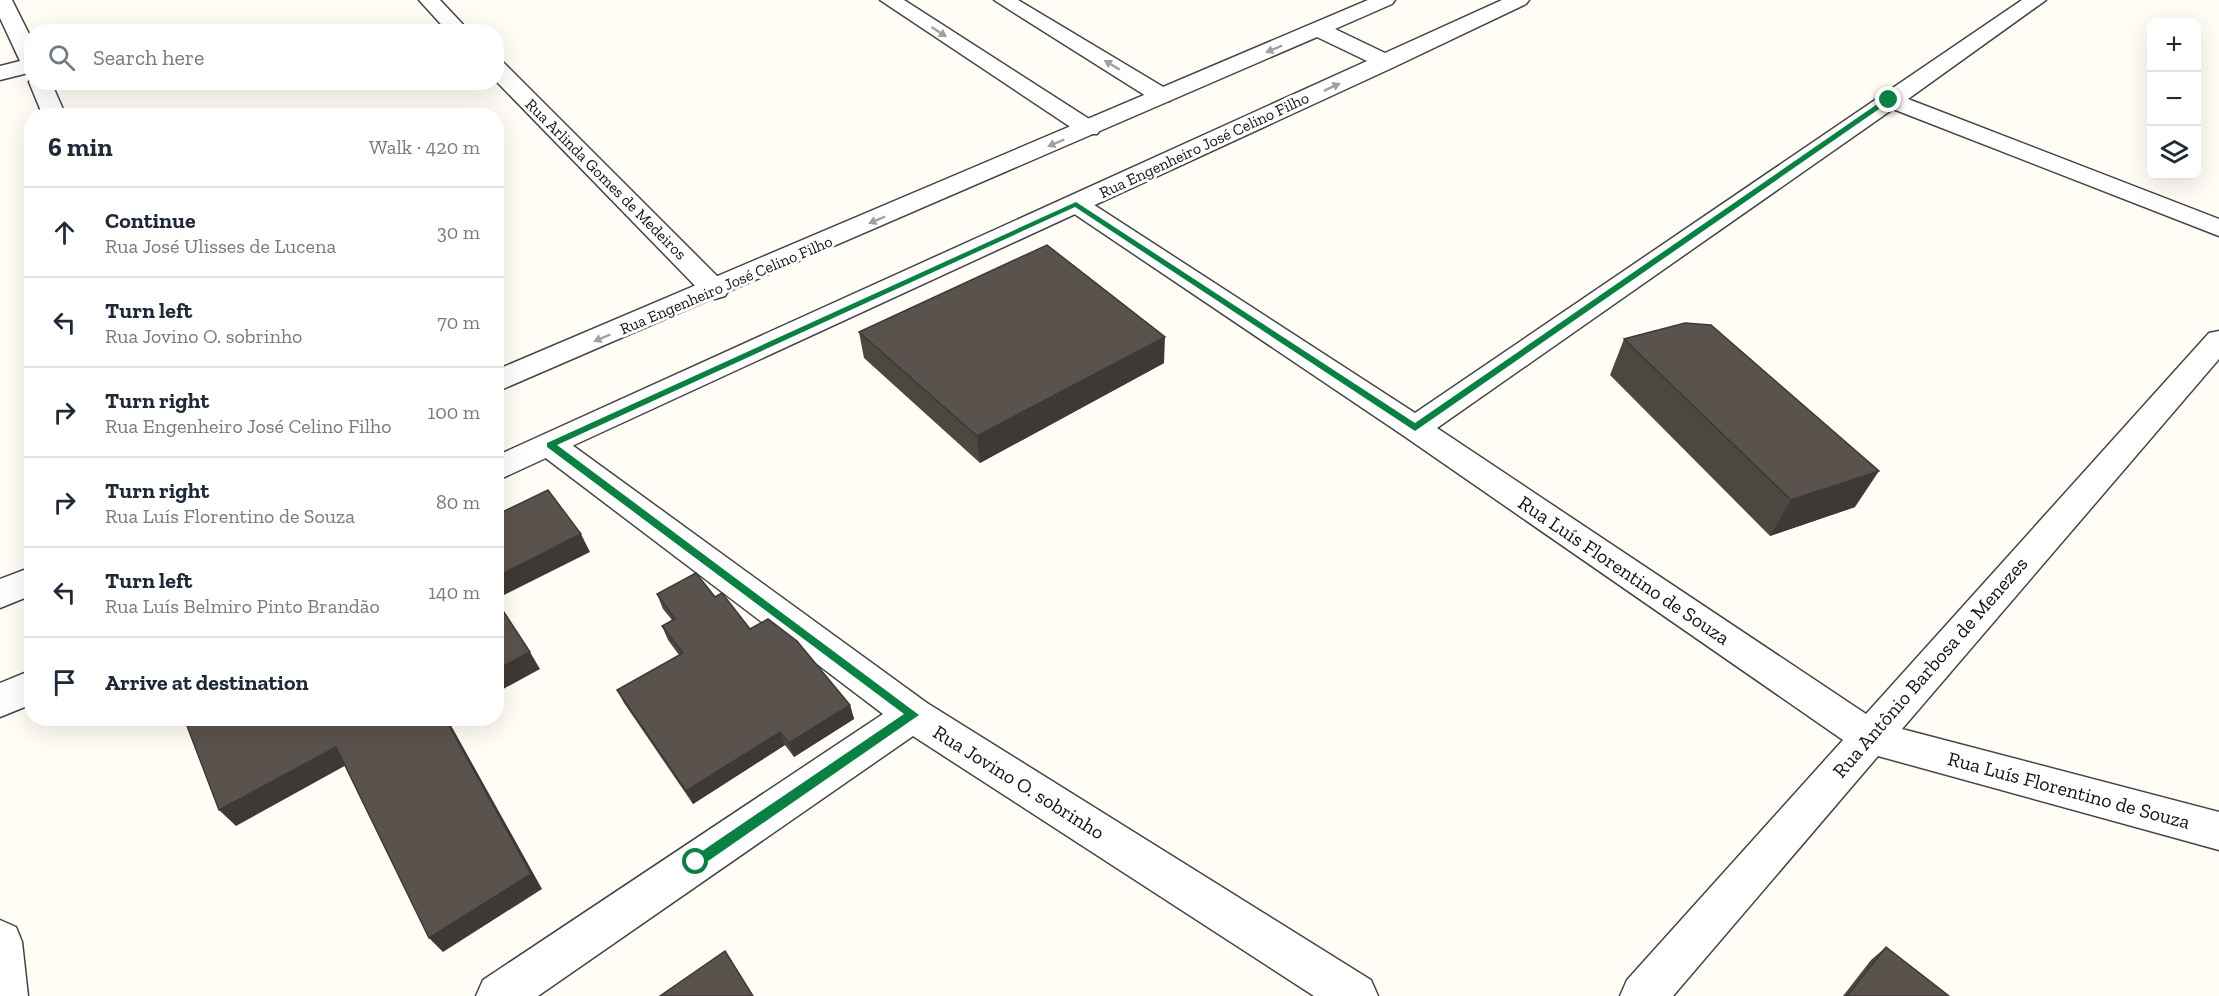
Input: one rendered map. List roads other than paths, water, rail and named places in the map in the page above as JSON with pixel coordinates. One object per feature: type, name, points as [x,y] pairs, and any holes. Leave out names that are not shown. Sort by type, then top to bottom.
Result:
[{"type":"street","points":[[2,0],[24,47]]},
{"type":"street","points":[[429,0],[452,24]]},
{"type":"street","points":[[890,0],[1089,129]]},
{"type":"street","points":[[1004,0],[1162,96]]},
{"type":"street","name":"Rua Engenheiro José Celino Filho","points":[[504,379],[715,290],[1385,0]]},
{"type":"street","name":"Rua Engenheiro José Celino Filho","points":[[504,466],[1519,0]]},
{"type":"street","points":[[1415,428],[2036,0]]},
{"type":"street","points":[[1319,30],[1386,62]]},
{"type":"street","points":[[0,73],[24,66]]},
{"type":"street","name":"Rua Arlinda Gomes de Medeiros","points":[[504,76],[715,290]]},
{"type":"street","points":[[44,90],[51,108]]},
{"type":"street","points":[[1889,100],[2219,228]]},
{"type":"street","name":"Rua Luís Florentino de Souza","points":[[1076,204],[1415,428],[1869,737],[2219,831]]},
{"type":"street","name":"Rua Antônio Barbosa de Menezes","points":[[1643,996],[2219,340]]},
{"type":"street","name":"Rua Jovino O. sobrinho","points":[[550,445],[913,715],[1355,996]]},
{"type":"street","points":[[0,594],[24,584]]},
{"type":"street","points":[[0,701],[24,690]]},
{"type":"street","points":[[499,996],[913,715]]},
{"type":"street","points":[[0,942],[5,996]]}]
